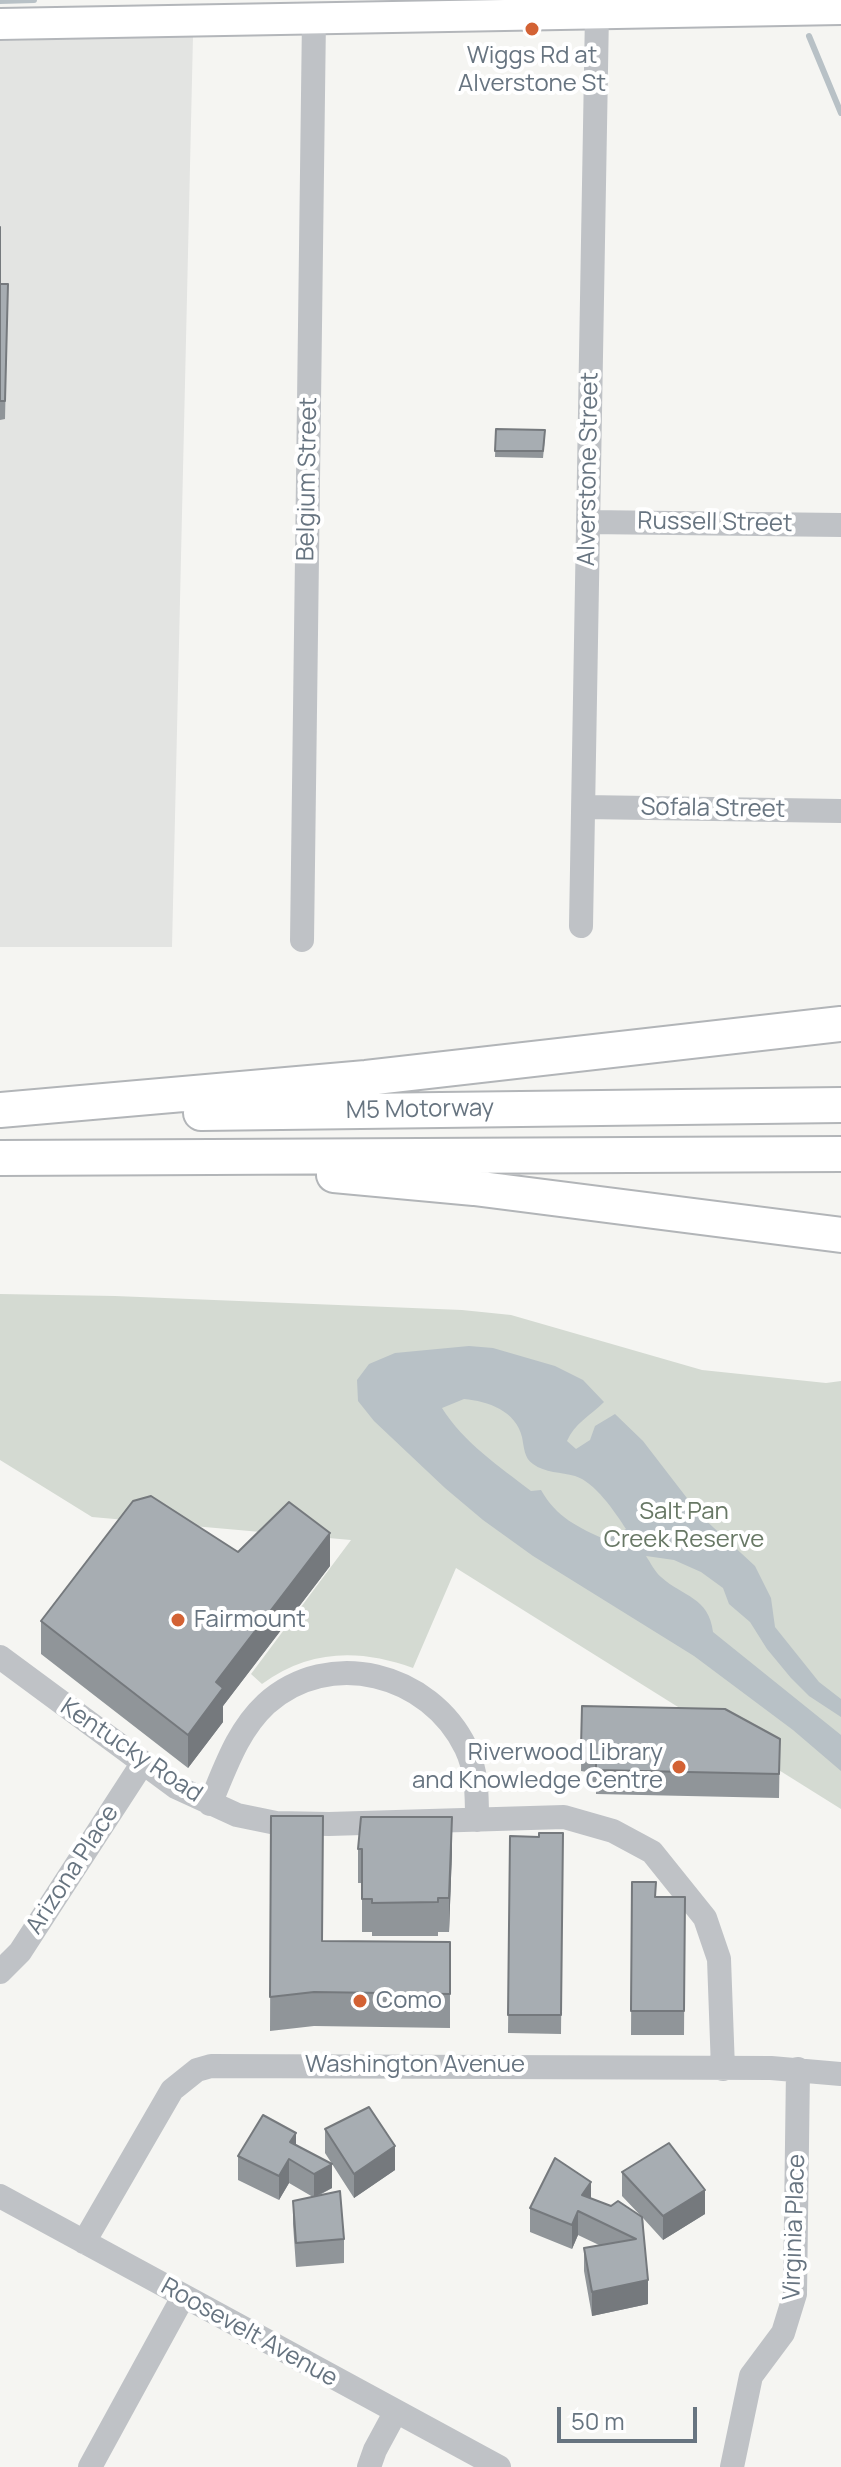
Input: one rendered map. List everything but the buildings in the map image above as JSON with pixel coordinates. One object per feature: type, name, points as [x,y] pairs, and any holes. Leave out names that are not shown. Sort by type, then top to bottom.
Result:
[{"type":"highway","points":[[0,1112],[366,1078],[841,1024]]},
{"type":"highway","name":"M5 Motorway","points":[[0,1112],[841,1105]]},
{"type":"highway","name":"M5 Motorway","points":[[0,1158],[841,1154]]},
{"type":"highway","points":[[38,1158],[335,1175],[474,1188],[841,1235]]},
{"type":"highway","points":[[781,1228],[841,1242]]},
{"type":"main road","points":[[0,24],[314,18],[460,8],[597,13],[832,6]]},
{"type":"street","name":"Alverstone Street","points":[[581,926],[597,13]]},
{"type":"street","name":"Belgium Street","points":[[302,940],[314,18]]},
{"type":"street","name":"Russell Street","points":[[588,522],[841,525]]},
{"type":"street","name":"Sofala Street","points":[[585,807],[841,811]]},
{"type":"street","name":"Kentucky Road","points":[[0,1657],[176,1787],[237,1815],[276,1823],[564,1817],[613,1831],[652,1852],[705,1918],[719,1959],[723,2069]]},
{"type":"street","points":[[210,1804],[244,1730],[266,1705],[300,1682],[319,1676],[358,1673],[401,1683],[418,1692],[446,1716],[472,1763],[476,1777],[477,1820]]},
{"type":"street","name":"Arizona Place","points":[[0,1972],[20,1952],[142,1764]]},
{"type":"street","name":"Washington Avenue","points":[[84,2242],[172,2090],[197,2070],[211,2066],[798,2069],[841,2074]]},
{"type":"street","name":"Virginia Place","points":[[732,2467],[751,2376],[783,2333],[795,2294],[798,2069]]},
{"type":"street","name":"Roosevelt Avenue","points":[[0,2196],[499,2467]]},
{"type":"street","points":[[106,2201],[107,2226],[116,2248],[138,2271]]},
{"type":"street","points":[[90,2467],[183,2297]]},
{"type":"street","points":[[369,2467],[395,2413]]},
{"type":"shaded area","points":[[193,36],[172,947],[0,947],[0,41]]},
{"type":"shaded area","points":[[469,1346],[493,1348],[555,1366],[583,1380],[604,1402],[578,1425],[567,1441],[576,1449],[590,1440],[595,1426],[615,1414],[643,1441],[700,1515],[755,1566],[771,1598],[775,1627],[819,1682],[841,1699],[841,1717],[809,1696],[791,1678],[750,1622],[729,1604],[723,1588],[701,1572],[674,1560],[646,1556],[669,1584],[701,1604],[711,1620],[713,1632],[841,1735],[841,1771],[793,1730],[694,1656],[533,1556],[445,1488],[374,1421],[358,1401],[357,1380],[369,1364],[395,1353]],"holes":[[[464,1399],[507,1414],[519,1428],[530,1462],[590,1484],[626,1529],[606,1540],[586,1531],[561,1515],[541,1490],[531,1491],[483,1453],[460,1432],[442,1408]]]},
{"type":"green space","name":"Salt Pan Creek Reserve","points":[[0,1294],[462,1310],[511,1315],[702,1370],[826,1383],[841,1381],[841,1809],[456,1568],[413,1668],[355,1655],[336,1656],[298,1664],[262,1684],[251,1674],[351,1540],[92,1517],[0,1460]]},
{"type":"waterway","points":[[0,1],[34,0]]},
{"type":"waterway","points":[[809,36],[841,113]]},
{"type":"place","name":"Wiggs Rd at Alverstone St","points":[[532,29]]},
{"type":"place","name":"Fairmount","points":[[178,1620]]},
{"type":"place","name":"Riverwood Library and Knowledge Centre","points":[[679,1767]]},
{"type":"place","name":"Como","points":[[360,2001]]}]
